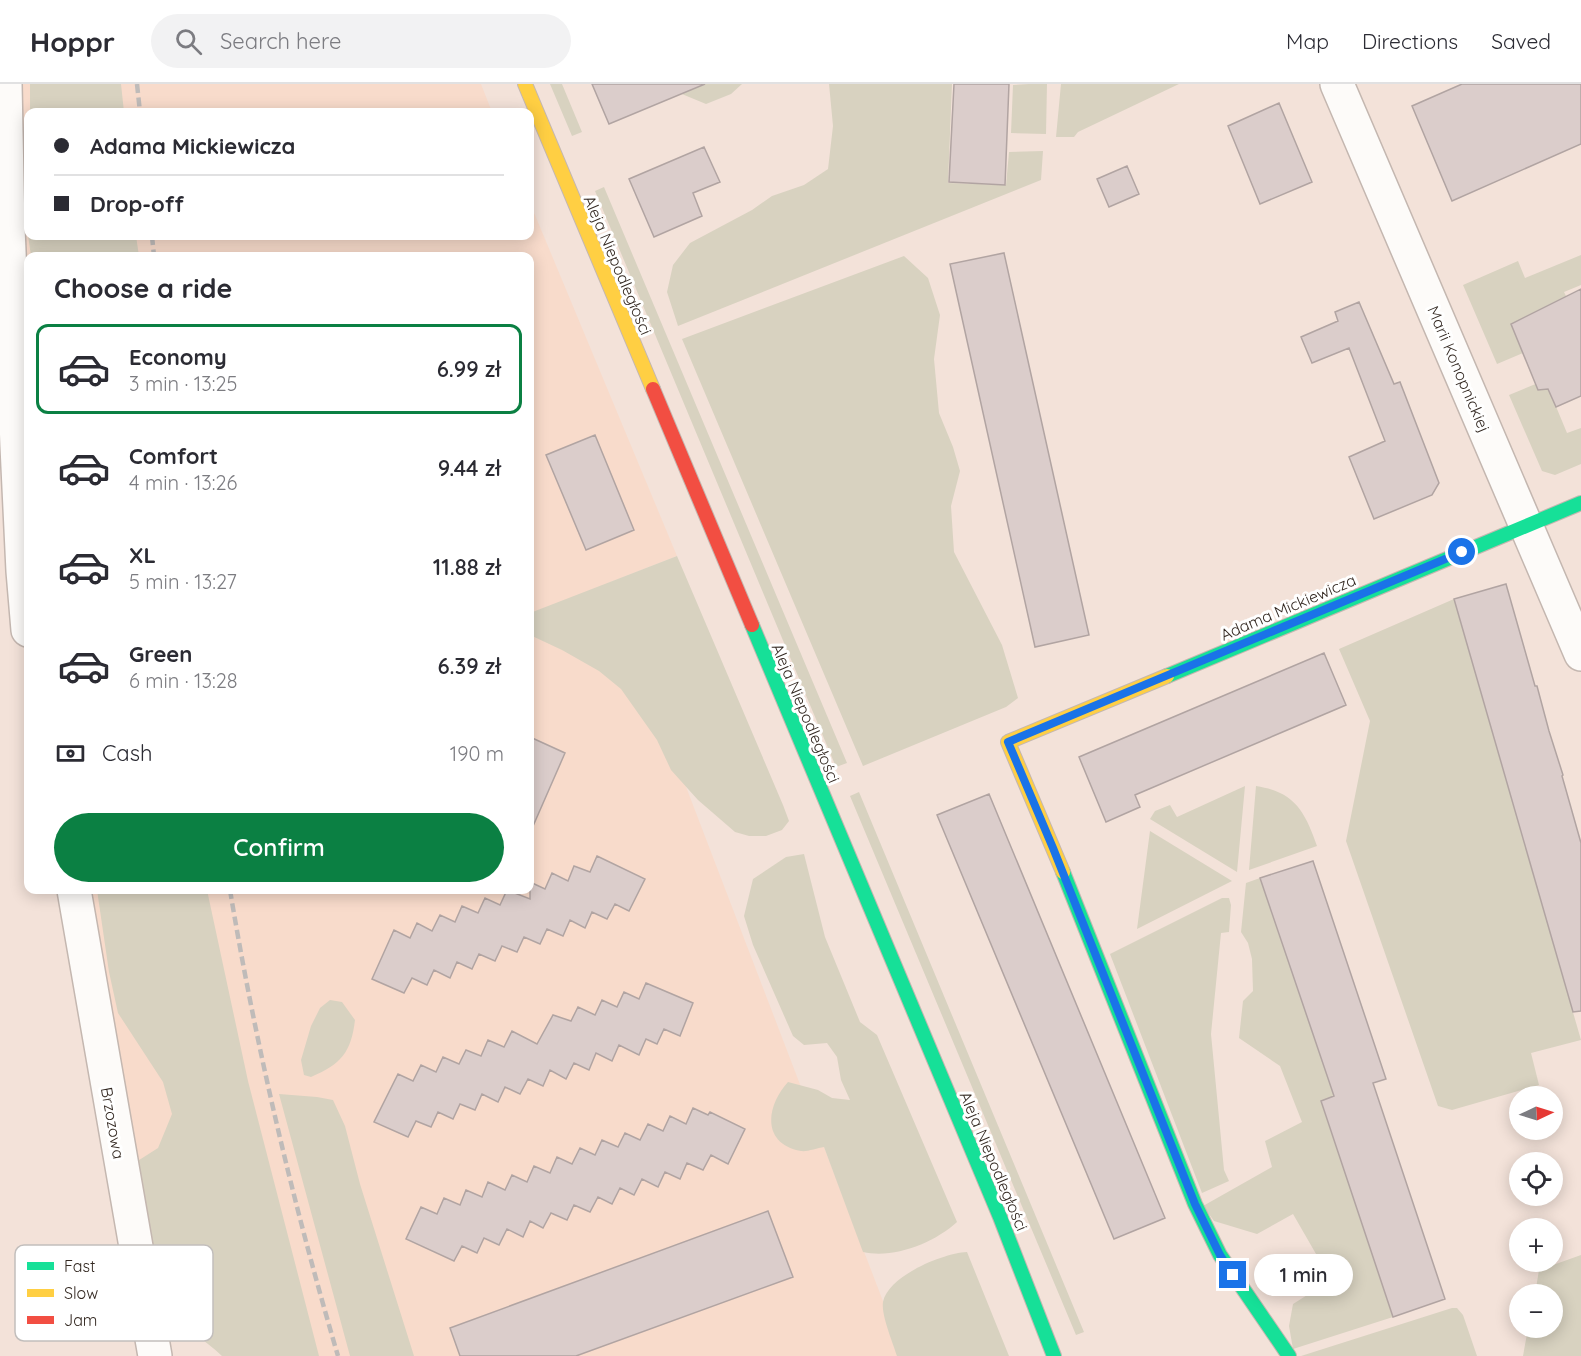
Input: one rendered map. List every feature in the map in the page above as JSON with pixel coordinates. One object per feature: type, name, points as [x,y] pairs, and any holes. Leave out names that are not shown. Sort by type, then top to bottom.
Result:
[{"type":"street","points":[[5,84],[8,227],[24,591]]},
{"type":"street","name":"Aleja Niepodległości","points":[[525,84],[1000,1217],[1054,1356]]},
{"type":"street","name":"Marii Konopnickiej","points":[[1337,84],[1581,654]]},
{"type":"street","name":"Adama Mickiewicza","points":[[1289,1356],[1220,1255],[1195,1204],[1053,848],[1008,742],[1581,503]]},
{"type":"street","name":"Brzozowa","points":[[75,894],[136,1245]]},
{"type":"street","name":"Brzozowa","points":[[152,1341],[155,1356]]},
{"type":"shaded area","points":[[20,84],[481,84],[490,108],[24,108],[24,226]]},
{"type":"shaded area","points":[[30,84],[121,84],[124,108],[30,108]]},
{"type":"shaded area","points":[[550,84],[562,84],[582,132],[572,136]]},
{"type":"shaded area","points":[[671,84],[742,84],[731,94],[706,104],[677,92]]},
{"type":"shaded area","points":[[829,84],[952,84],[948,183],[1006,185],[1009,152],[1043,151],[1041,180],[678,326],[667,292],[673,265],[690,243],[752,210],[772,196],[804,185],[828,169],[833,126]]},
{"type":"shaded area","points":[[1047,84],[1046,134],[1011,133],[1013,85]]},
{"type":"shaded area","points":[[1061,84],[1179,84],[1078,132],[1074,137],[1056,137]]},
{"type":"shaded area","points":[[604,187],[847,763],[836,767],[595,191]]},
{"type":"shaded area","points":[[534,213],[677,556],[608,583],[904,1356],[278,1356],[213,1268],[213,1245],[196,1245],[131,1156],[89,894],[534,894],[534,252],[25,252],[25,240],[534,240]]},
{"type":"shaded area","points":[[29,240],[137,240],[138,252],[30,252]]},
{"type":"shaded area","points":[[1581,255],[1581,285],[1564,292],[1568,300],[1511,324],[1523,353],[1497,364],[1463,285],[1518,261],[1525,278]]},
{"type":"shaded area","points":[[904,256],[928,278],[940,315],[934,359],[939,413],[960,471],[951,506],[954,552],[1002,645],[1018,698],[1006,707],[863,766],[682,339]]},
{"type":"shaded area","points":[[1545,380],[1567,433],[1581,428],[1581,464],[1555,475],[1542,471],[1509,395]]},
{"type":"shaded area","points":[[677,556],[783,805],[789,821],[782,830],[766,836],[749,836],[735,832],[698,800],[671,770],[657,740],[621,689],[599,671],[534,637],[534,611]]},
{"type":"shaded area","points":[[1454,599],[1581,1040],[1531,1053],[1539,1085],[1509,1086],[1509,1094],[1452,1110],[1438,1106],[1346,841],[1370,721],[1339,649]]},
{"type":"shaded area","points":[[1245,786],[1237,872],[1150,819],[1155,811],[1170,805],[1177,817]]},
{"type":"shaded area","points":[[1256,786],[1280,793],[1297,806],[1308,823],[1317,846],[1249,870]]},
{"type":"shaded area","points":[[859,792],[1084,1332],[1076,1335],[850,796]]},
{"type":"shaded area","points":[[1150,831],[1232,881],[1137,929]]},
{"type":"shaded area","points":[[804,854],[825,937],[860,1022],[877,1035],[957,1222],[937,1237],[913,1248],[888,1253],[863,1252],[824,1147],[801,1151],[788,1147],[773,1132],[771,1122],[775,1101],[788,1082],[818,1090],[832,1098],[850,1100],[841,1080],[837,1057],[827,1043],[804,1045],[793,1036],[753,945],[744,916],[753,879],[786,857]]},
{"type":"shaded area","points":[[1260,878],[1334,1096],[1321,1101],[1393,1317],[1293,1349],[1289,1326],[1293,1304],[1331,1280],[1293,1214],[1257,1234],[1214,1221],[1203,1206],[1272,1167],[1265,1141],[1302,1122],[1280,1066],[1239,1038],[1243,1001],[1253,991],[1252,959],[1248,943],[1241,932],[1246,883]]},
{"type":"shaded area","points":[[98,894],[208,894],[248,1081],[319,1356],[222,1356],[204,1341],[213,1341],[213,1245],[152,1245],[136,1162],[158,1148],[172,1114],[163,1082],[118,1013],[109,972]]},
{"type":"shaded area","points":[[1222,898],[1229,898],[1231,905],[1229,932],[1221,933],[1211,1034],[1224,1170],[1229,1181],[1202,1193],[1110,954]]},
{"type":"shaded area","points":[[330,1000],[342,1002],[355,1020],[351,1041],[337,1062],[311,1077],[304,1075],[301,1060],[311,1026],[320,1008]]},
{"type":"shaded area","points":[[279,1094],[333,1100],[345,1126],[360,1184],[414,1356],[350,1356]]},
{"type":"shaded area","points":[[967,1252],[1009,1356],[897,1356],[883,1308],[887,1292],[905,1275],[931,1261]]},
{"type":"shaded area","points":[[1581,1255],[1581,1356],[1523,1356],[1526,1338],[1563,1338],[1563,1284],[1537,1284],[1539,1272],[1563,1272],[1563,1261]]},
{"type":"shaded area","points":[[1457,1308],[1463,1315],[1477,1356],[1301,1356]]},
{"type":"building","points":[[592,84],[705,84],[609,124]]},
{"type":"building","points":[[954,84],[1009,84],[1005,185],[949,182]]},
{"type":"building","points":[[1462,84],[1581,84],[1581,144],[1452,201],[1412,106]]},
{"type":"building","points":[[1279,103],[1312,182],[1260,204],[1228,126]]},
{"type":"building","points":[[704,147],[720,182],[693,193],[702,216],[654,237],[629,179]]},
{"type":"building","points":[[1127,166],[1139,194],[1109,207],[1097,179]]},
{"type":"building","points":[[1004,253],[1089,635],[1035,647],[950,264]]},
{"type":"building","points":[[1581,289],[1581,396],[1556,407],[1548,389],[1538,390],[1511,324]]},
{"type":"building","points":[[1359,302],[1394,384],[1400,382],[1439,483],[1432,495],[1374,519],[1349,457],[1385,441],[1349,348],[1312,363],[1301,337],[1338,321],[1335,312]]},
{"type":"building","points":[[595,435],[634,530],[586,550],[546,455]]},
{"type":"building","points":[[1506,584],[1581,843],[1581,1011],[1573,1012],[1454,599]]},
{"type":"building","points":[[1324,653],[1346,705],[1135,795],[1140,807],[1106,822],[1079,757]]},
{"type":"building","points":[[534,739],[565,753],[534,824]]},
{"type":"building","points":[[989,794],[1165,1218],[1114,1239],[937,815]]},
{"type":"building","points":[[597,856],[645,879],[629,911],[615,904],[607,919],[592,912],[585,928],[570,920],[563,936],[547,929],[540,944],[524,937],[517,952],[502,946],[495,961],[479,954],[472,969],[457,962],[450,978],[434,970],[427,985],[412,978],[404,993],[372,979],[394,930],[410,938],[417,923],[432,931],[440,915],[455,922],[462,906],[478,913],[485,898],[500,905],[505,894],[517,894],[530,899],[530,894],[534,894],[534,884],[545,889],[552,873],[568,881],[574,866],[590,872]]},
{"type":"building","points":[[1313,861],[1386,1079],[1373,1083],[1445,1299],[1393,1317],[1321,1101],[1334,1096],[1260,878]]},
{"type":"building","points":[[646,983],[693,1003],[680,1036],[664,1029],[657,1044],[646,1039],[639,1055],[619,1045],[612,1061],[596,1053],[589,1070],[574,1063],[566,1079],[550,1070],[543,1086],[528,1079],[520,1094],[505,1087],[498,1102],[482,1094],[475,1110],[460,1104],[453,1119],[438,1112],[431,1127],[416,1121],[408,1137],[374,1122],[398,1074],[413,1081],[421,1065],[436,1072],[443,1057],[459,1064],[466,1050],[481,1056],[488,1040],[504,1047],[512,1031],[537,1044],[553,1015],[571,1021],[578,1007],[595,1015],[602,1000],[617,1007],[624,992],[639,999]]},
{"type":"building","points":[[693,1108],[708,1115],[710,1112],[745,1129],[728,1164],[711,1155],[703,1170],[687,1163],[680,1179],[665,1172],[658,1187],[642,1179],[634,1195],[620,1188],[612,1204],[598,1197],[590,1212],[574,1205],[567,1220],[551,1213],[543,1228],[530,1221],[523,1237],[507,1229],[499,1245],[484,1238],[477,1253],[462,1246],[454,1261],[406,1239],[421,1207],[437,1214],[444,1198],[460,1205],[466,1190],[482,1197],[488,1182],[505,1190],[512,1175],[527,1182],[534,1166],[550,1173],[557,1157],[572,1164],[580,1148],[595,1155],[602,1140],[618,1147],[625,1133],[640,1140],[648,1124],[663,1131],[670,1116],[686,1124]]},
{"type":"building","points":[[768,1211],[793,1277],[576,1356],[460,1356],[450,1328]]},
{"type":"railway","points":[[137,84],[140,108]]},
{"type":"railway","points":[[152,240],[154,252]]},
{"type":"railway","points":[[231,894],[277,1124],[338,1356]]},
{"type":"traffic: fast","points":[[1167,676],[1581,503]]},
{"type":"traffic: fast","points":[[752,625],[1000,1217],[1054,1356]]},
{"type":"traffic: fast","points":[[1063,872],[1195,1204],[1220,1255],[1289,1356]]},
{"type":"traffic: slow","points":[[525,84],[653,389]]},
{"type":"traffic: slow","points":[[1063,872],[1008,742],[1167,676]]},
{"type":"traffic: jam","points":[[653,389],[752,625]]},
{"type":"route","points":[[1233,1275],[1220,1255],[1195,1204],[1053,848],[1008,742],[1462,552]]}]
